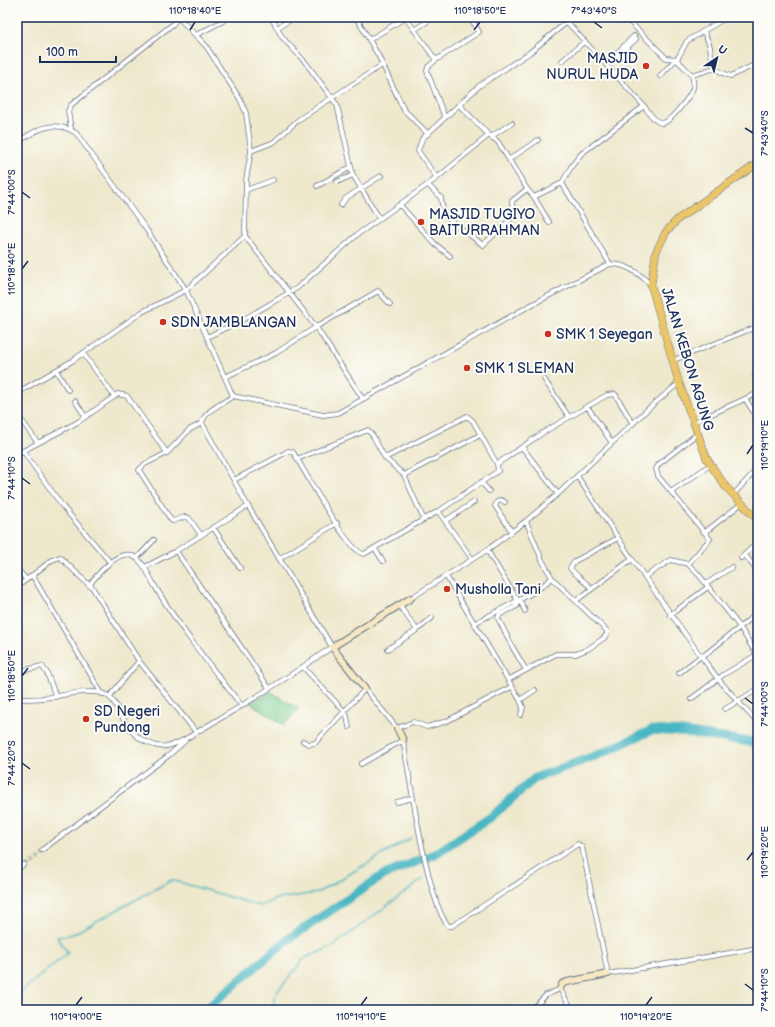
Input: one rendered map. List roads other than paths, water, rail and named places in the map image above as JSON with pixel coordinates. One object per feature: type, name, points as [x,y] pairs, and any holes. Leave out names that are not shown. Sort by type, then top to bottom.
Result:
[{"type":"main road","name":"JALAN KEBON AGUNG","points":[[758,163],[678,219],[666,232],[656,252],[651,285],[674,360],[679,383],[710,465],[733,495],[758,520]]},
{"type":"street","points":[[71,129],[68,111],[71,105],[173,24],[178,17],[206,46],[240,99],[247,118],[251,151],[246,190],[245,236],[316,327],[363,399]]},
{"type":"street","points":[[271,17],[277,28],[332,98],[340,113],[353,175],[379,218]]},
{"type":"street","points":[[277,28],[295,17]]},
{"type":"street","points":[[356,17],[404,110],[428,134]]},
{"type":"street","points":[[414,30],[434,17]]},
{"type":"street","points":[[445,118],[428,71],[428,67],[436,60],[479,32],[470,17]]},
{"type":"street","points":[[437,178],[418,152],[419,144],[479,86],[529,53],[573,17]]},
{"type":"street","points":[[568,22],[657,121],[662,123],[666,122],[689,96],[693,88],[692,76],[676,59],[666,58],[625,17]]},
{"type":"street","points":[[660,76],[676,59],[687,41],[727,17]]},
{"type":"street","points":[[369,40],[405,18],[436,60]]},
{"type":"street","points":[[196,35],[223,21]]},
{"type":"street","points":[[704,32],[709,44],[711,62],[715,68],[731,76],[758,63]]},
{"type":"street","points":[[606,64],[619,55],[635,37]]},
{"type":"street","points":[[562,61],[585,42]]},
{"type":"street","points":[[251,151],[274,142],[298,120],[382,65]]},
{"type":"street","points":[[692,76],[715,68]]},
{"type":"street","points":[[459,105],[498,142],[549,222]]},
{"type":"street","points":[[534,197],[562,183],[571,167],[581,154],[644,106]]},
{"type":"street","points":[[207,337],[246,318],[306,282],[331,256],[379,218],[428,186],[490,135],[512,123]]},
{"type":"street","points":[[17,143],[44,127],[57,126],[71,129],[80,136],[146,229],[186,290],[233,396]]},
{"type":"street","points":[[510,159],[538,140]]},
{"type":"street","points":[[318,186],[351,167]]},
{"type":"street","points":[[337,182],[353,175]]},
{"type":"street","points":[[341,205],[346,198],[381,176]]},
{"type":"street","points":[[246,190],[273,180]]},
{"type":"street","points":[[562,183],[610,264]]},
{"type":"street","points":[[428,186],[441,198],[443,211],[447,218],[483,245],[512,217],[512,201],[527,189]]},
{"type":"street","points":[[400,205],[435,244],[450,256]]},
{"type":"street","points":[[17,394],[83,353],[142,312],[186,290],[245,236]]},
{"type":"street","points":[[201,535],[189,518],[185,517],[173,521],[171,520],[139,470],[145,464],[167,453],[189,430],[202,423],[203,419],[210,412],[233,396],[323,415],[338,413],[531,305],[610,264],[623,265],[631,268],[651,285]]},
{"type":"street","points":[[225,377],[276,353],[316,327],[378,291],[390,304]]},
{"type":"street","points":[[674,360],[751,329],[758,328]]},
{"type":"street","points":[[83,353],[114,396]]},
{"type":"street","points":[[56,370],[68,390]]},
{"type":"street","points":[[758,373],[754,378],[758,386]]},
{"type":"street","points":[[544,379],[569,417]]},
{"type":"street","points":[[42,850],[168,756],[196,732],[242,706],[332,647],[487,550],[512,532],[558,494],[679,383]]},
{"type":"street","points":[[497,464],[569,417],[613,393],[633,424]]},
{"type":"street","points":[[17,454],[86,416],[118,394],[127,396],[167,453]]},
{"type":"street","points":[[694,422],[758,394]]},
{"type":"street","points":[[746,400],[758,419]]},
{"type":"street","points":[[75,401],[86,416]]},
{"type":"street","points":[[587,406],[612,443]]},
{"type":"street","points":[[17,414],[38,443]]},
{"type":"street","points":[[234,480],[288,451],[293,452],[314,490],[357,552],[364,554],[424,520],[498,471],[497,464],[473,421],[464,416],[385,458]]},
{"type":"street","points":[[202,423],[248,506],[332,647],[397,728],[403,740],[427,868],[446,924],[452,926],[578,844],[581,845],[608,974]]},
{"type":"street","points":[[297,459],[368,430],[371,431],[385,458],[404,475],[424,520]]},
{"type":"street","points":[[688,564],[710,541],[705,532],[658,476],[656,469],[657,465],[697,434]]},
{"type":"street","points":[[404,475],[480,435]]},
{"type":"street","points":[[522,447],[558,494]]},
{"type":"street","points":[[23,451],[63,508],[110,562]]},
{"type":"street","points":[[671,492],[710,465]]},
{"type":"street","points":[[733,495],[758,468]]},
{"type":"street","points":[[577,476],[670,615],[718,678],[754,720]]},
{"type":"street","points":[[481,482],[489,491]]},
{"type":"street","points":[[505,502],[501,500],[497,502],[495,506],[512,532]]},
{"type":"street","points":[[445,521],[474,502]]},
{"type":"street","points":[[705,532],[741,504]]},
{"type":"street","points":[[144,567],[176,550],[248,506]]},
{"type":"street","points":[[438,511],[472,559]]},
{"type":"street","points":[[508,680],[556,654],[576,654],[588,649],[606,636],[607,631],[577,600],[552,578],[542,560],[526,521]]},
{"type":"street","points":[[279,559],[337,523]]},
{"type":"street","points":[[213,528],[240,568]]},
{"type":"street","points":[[592,589],[580,576],[572,572],[570,568],[571,565],[575,561],[618,538]]},
{"type":"street","points":[[137,558],[154,540]]},
{"type":"street","points":[[741,558],[758,542]]},
{"type":"street","points":[[375,549],[383,561]]},
{"type":"street","points":[[176,550],[269,688]]},
{"type":"street","points":[[487,550],[525,611]]},
{"type":"street","points":[[90,586],[110,562],[124,555],[130,555],[137,558],[144,567],[176,622],[242,706]]},
{"type":"street","points":[[745,555],[758,572]]},
{"type":"street","points":[[17,587],[52,560],[60,557],[90,586],[139,661],[196,732]]},
{"type":"street","points":[[577,600],[632,559]]},
{"type":"street","points":[[644,577],[671,560],[688,564],[740,627],[758,655],[718,678],[691,699]]},
{"type":"street","points":[[670,615],[732,567]]},
{"type":"street","points":[[17,569],[26,579]]},
{"type":"street","points":[[32,575],[102,694]]},
{"type":"street","points":[[446,576],[520,700],[523,707],[521,715]]},
{"type":"street","points":[[475,623],[536,591],[552,578]]},
{"type":"street","points":[[519,600],[517,606],[499,615],[498,618],[526,670]]},
{"type":"street","points":[[398,605],[416,630]]},
{"type":"street","points":[[679,673],[758,613]]},
{"type":"street","points":[[388,649],[432,618]]},
{"type":"street","points":[[109,697],[139,661]]},
{"type":"street","points":[[17,671],[42,666],[47,673],[56,697]]},
{"type":"street","points":[[303,667],[344,710],[349,727]]},
{"type":"street","points":[[397,728],[413,722],[426,727],[447,721],[512,686]]},
{"type":"street","points":[[303,741],[309,744],[315,743],[365,689]]},
{"type":"street","points":[[725,709],[758,689]]},
{"type":"street","points":[[520,700],[535,690]]},
{"type":"street","points":[[17,698],[38,699],[80,693],[102,694],[109,697],[128,728],[141,739],[155,746],[165,747],[188,738]]},
{"type":"street","points":[[361,764],[403,740]]},
{"type":"street","points":[[397,802],[413,798]]},
{"type":"street","points":[[17,870],[24,864]]},
{"type":"street","points":[[532,1010],[546,995],[560,989],[562,984],[566,982],[758,948]]},
{"type":"street","points":[[560,989],[572,1010]]},
{"type":"waterway","points":[[205,1010],[287,940],[382,876],[435,854],[491,817],[535,778],[600,754],[652,730],[682,732],[758,743]]},
{"type":"waterway","points":[[17,995],[68,953],[57,937],[73,934],[172,880],[260,906],[276,899],[317,893],[411,838]]},
{"type":"waterway","points":[[271,1010],[276,993],[305,958],[333,946],[423,879]]},
{"type":"tunnel","points":[[24,864],[42,850]]},
{"type":"place","name":"MASJID NURUL HUDA","points":[[646,66]]},
{"type":"place","name":"MASJID TUGIYO BAITURRAHMAN","points":[[421,222]]},
{"type":"place","name":"SDN JAMBLANGAN","points":[[163,322]]},
{"type":"place","name":"SMK 1 Seyegan","points":[[548,334]]},
{"type":"place","name":"SMK 1 SLEMAN","points":[[467,368]]},
{"type":"place","name":"Musholla Tani","points":[[447,589]]},
{"type":"place","name":"SD Negeri Pundong","points":[[86,719]]}]
